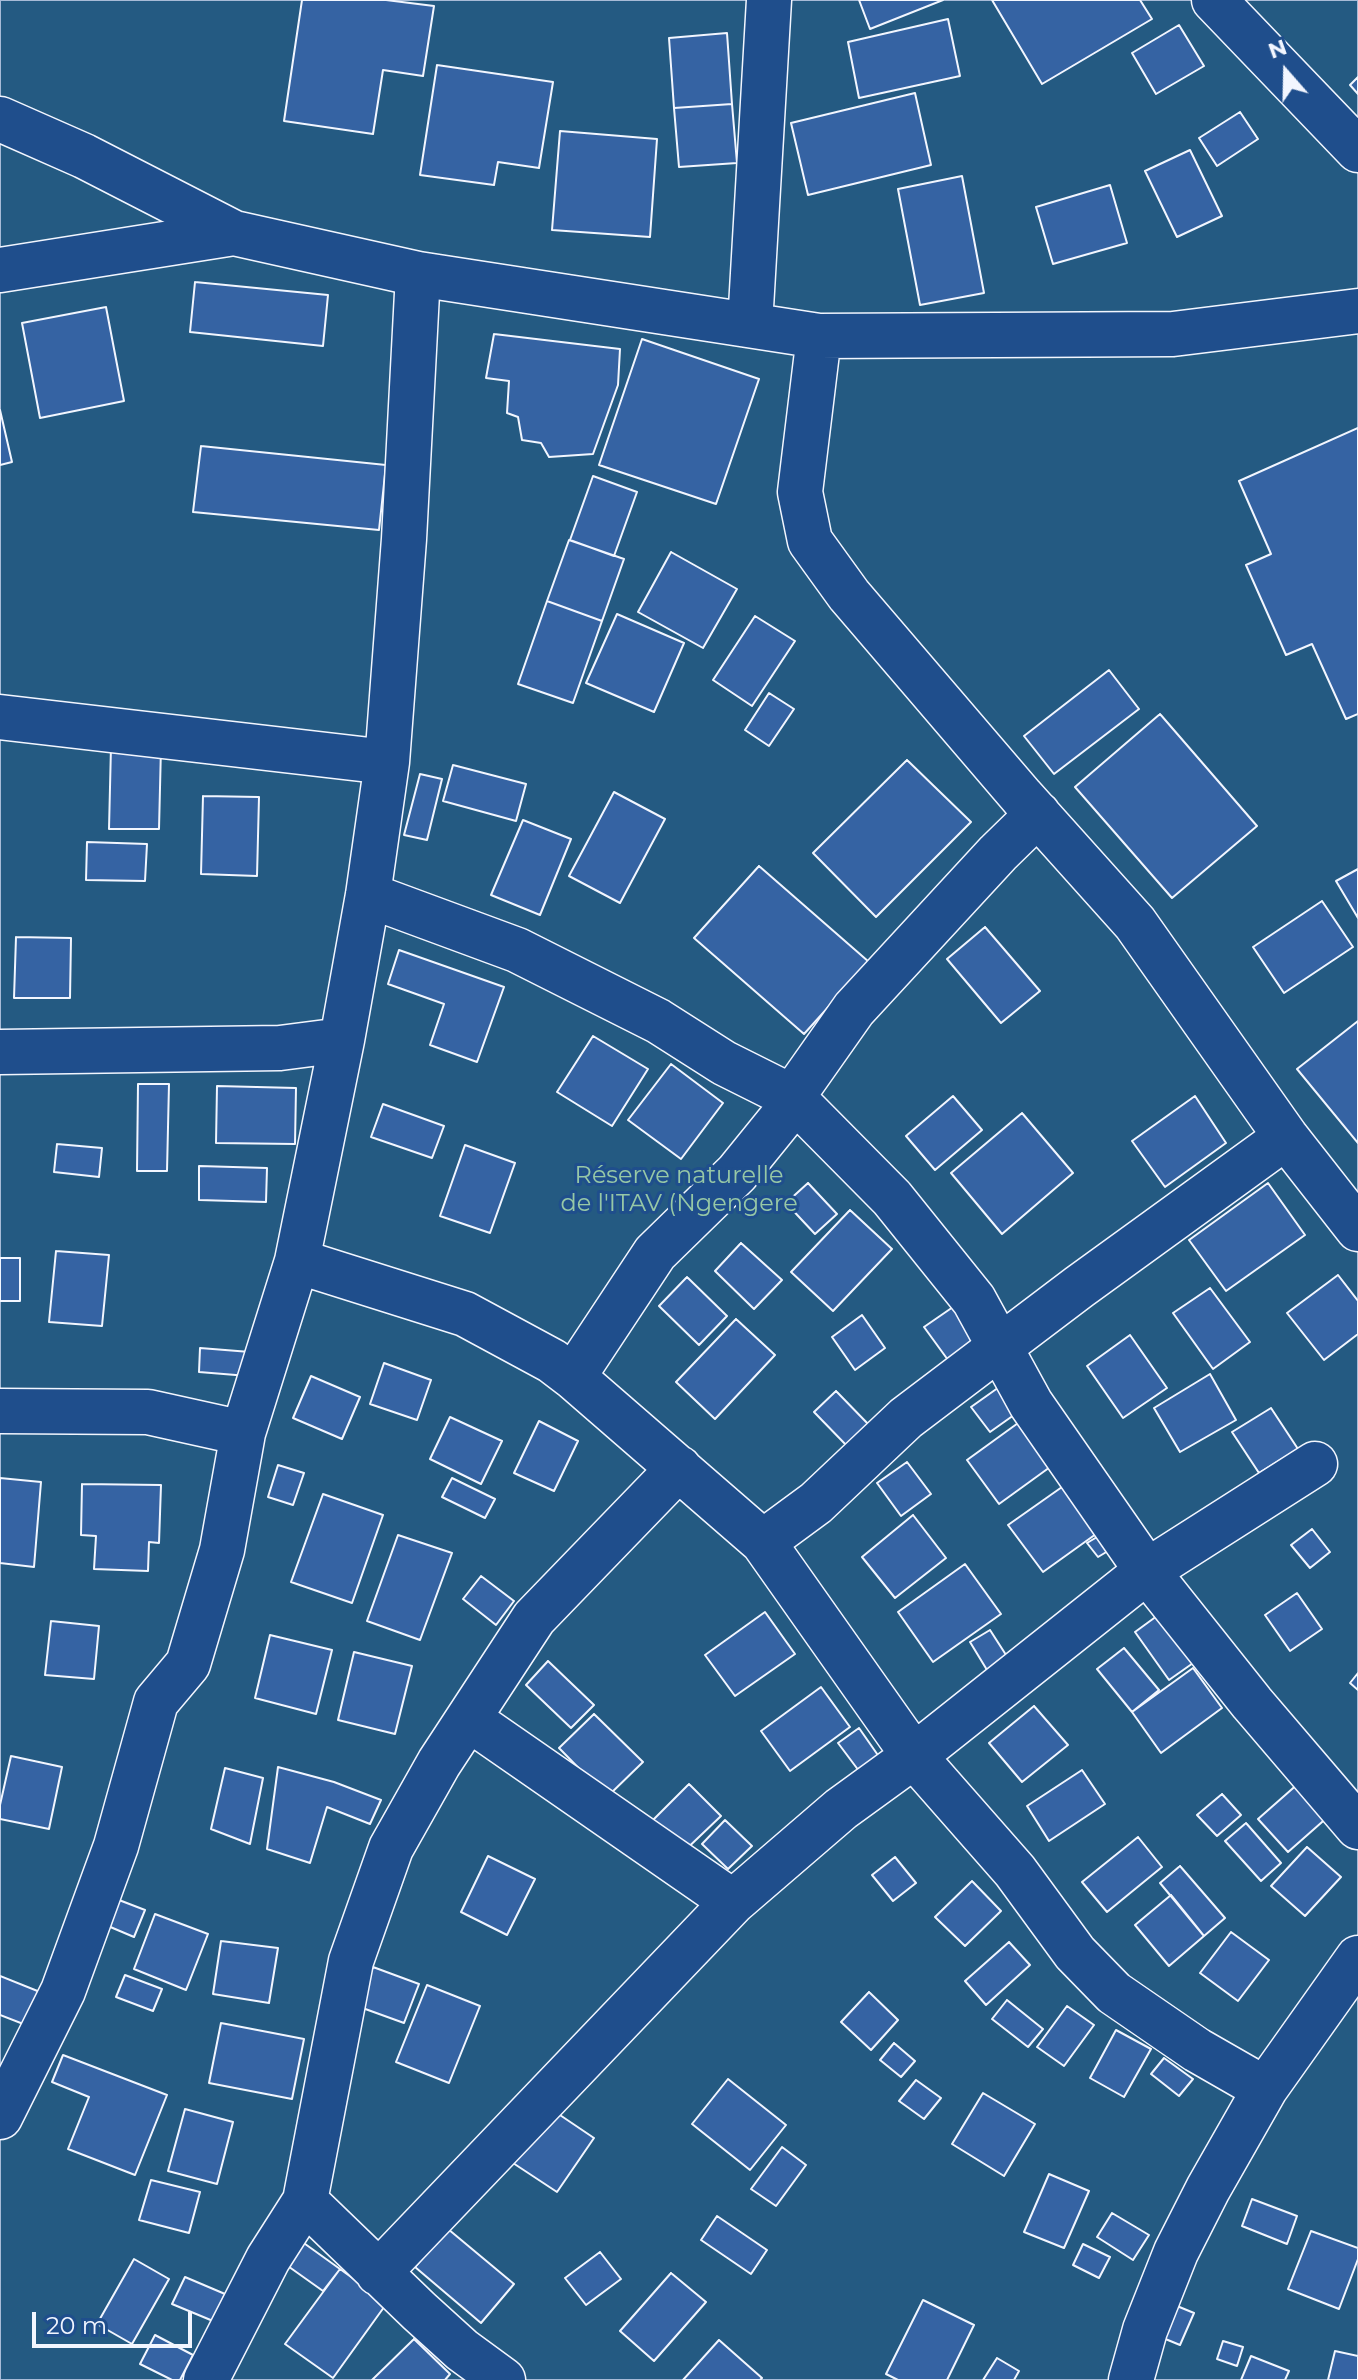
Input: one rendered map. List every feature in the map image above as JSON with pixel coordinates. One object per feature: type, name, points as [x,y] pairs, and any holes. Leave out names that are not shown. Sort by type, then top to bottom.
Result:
[{"type":"street","points":[[750,325],[769,0]]},
{"type":"street","points":[[1214,0],[1358,150]]},
{"type":"street","points":[[0,119],[84,156],[234,233],[418,274],[819,336],[1173,334],[1358,311]]},
{"type":"street","points":[[0,270],[234,233]]},
{"type":"street","points":[[0,2117],[63,1991],[116,1846],[156,1702],[188,1664],[222,1550],[243,1433],[297,1261],[342,1040],[368,895],[387,762],[404,539],[418,274]]},
{"type":"street","points":[[819,336],[800,492],[810,541],[849,595],[1135,923],[1286,1137],[1356,1224]]},
{"type":"street","points":[[0,717],[387,762]]},
{"type":"street","points":[[573,1377],[655,1253],[737,1173],[784,1115],[792,1097],[854,1009],[1038,814]]},
{"type":"street","points":[[368,895],[517,950],[658,1021],[724,1063],[792,1097],[892,1198],[974,1300],[1031,1404],[1147,1571],[1242,1692],[1358,1827]]},
{"type":"street","points":[[0,1052],[280,1048],[342,1040]]},
{"type":"street","points":[[763,1542],[816,1503],[906,1418],[999,1346],[1286,1137]]},
{"type":"street","points":[[297,1261],[465,1314],[552,1361],[573,1377],[763,1542],[914,1756],[1015,1871],[1075,1953],[1114,1993],[1197,2050],[1265,2089]]},
{"type":"street","points":[[0,1411],[148,1412],[243,1433]]},
{"type":"street","points":[[378,2273],[733,1902],[841,1809],[914,1756],[1147,1571],[1315,1464]]},
{"type":"street","points":[[206,2380],[268,2259],[305,2201],[351,1961],[391,1848],[439,1763],[534,1618],[679,1468]]},
{"type":"street","points":[[469,1719],[733,1902]]},
{"type":"street","points":[[1131,2380],[1145,2330],[1176,2252],[1265,2089],[1358,1958]]},
{"type":"street","points":[[305,2201],[462,2350],[503,2380]]},
{"type":"green space","name":"Réserve naturelle de l'ITAV (Ngengere","points":[[0,0],[1358,0],[1358,2380],[0,2380]]},
{"type":"building","points":[[302,0],[386,0],[434,6],[423,76],[383,70],[373,134],[284,121]]},
{"type":"building","points":[[859,0],[943,0],[870,29]]},
{"type":"building","points":[[992,0],[1140,0],[1152,19],[1042,84]]},
{"type":"building","points":[[948,19],[960,76],[859,98],[848,42]]},
{"type":"building","points":[[1179,25],[1204,66],[1156,94],[1132,53]]},
{"type":"building","points":[[727,33],[732,104],[674,108],[669,38]]},
{"type":"building","points":[[437,65],[553,82],[539,168],[498,162],[494,185],[420,175]]},
{"type":"building","points":[[1358,77],[1358,94],[1350,85]]},
{"type":"building","points":[[915,93],[931,165],[808,195],[791,123]]},
{"type":"building","points":[[732,104],[737,163],[679,167],[674,108]]},
{"type":"building","points":[[1240,112],[1258,139],[1217,166],[1199,138]]},
{"type":"building","points":[[560,131],[657,139],[650,237],[552,230]]},
{"type":"building","points":[[1190,150],[1222,216],[1177,237],[1145,171]]},
{"type":"building","points":[[962,176],[984,293],[920,305],[898,189]]},
{"type":"building","points":[[1110,185],[1127,243],[1053,264],[1036,207]]},
{"type":"building","points":[[195,282],[328,295],[323,346],[190,332]]},
{"type":"building","points":[[106,307],[124,401],[40,418],[22,323]]},
{"type":"building","points":[[494,334],[620,349],[618,385],[593,454],[549,457],[541,443],[522,440],[518,417],[507,413],[509,381],[486,378]]},
{"type":"building","points":[[642,339],[759,379],[716,504],[599,465]]},
{"type":"building","points":[[0,410],[12,462],[0,465]]},
{"type":"building","points":[[1358,428],[1358,714],[1346,719],[1312,644],[1286,655],[1246,565],[1271,554],[1239,481]]},
{"type":"building","points":[[201,446],[386,465],[379,530],[193,512]]},
{"type":"building","points":[[593,476],[637,492],[614,556],[570,540]]},
{"type":"building","points":[[569,540],[624,559],[602,621],[547,601]]},
{"type":"building","points":[[671,552],[737,589],[703,648],[638,612]]},
{"type":"building","points":[[547,601],[602,621],[573,703],[518,684]]},
{"type":"building","points":[[617,614],[684,643],[654,712],[586,683]]},
{"type":"building","points":[[755,616],[795,641],[752,706],[713,680]]},
{"type":"building","points":[[1109,670],[1139,709],[1054,774],[1024,736]]},
{"type":"building","points":[[769,693],[794,709],[769,746],[745,730]]},
{"type":"building","points":[[1160,714],[1257,826],[1172,898],[1075,787]]},
{"type":"building","points":[[111,746],[161,747],[159,829],[109,829]]},
{"type":"building","points":[[907,760],[971,822],[876,917],[813,853]]},
{"type":"building","points":[[453,765],[526,784],[516,821],[443,801]]},
{"type":"building","points":[[420,774],[442,779],[427,840],[404,835]]},
{"type":"building","points":[[614,792],[665,819],[620,903],[569,876]]},
{"type":"building","points":[[203,796],[259,797],[257,876],[201,874]]},
{"type":"building","points":[[523,820],[571,839],[540,915],[491,895]]},
{"type":"building","points":[[87,842],[147,844],[145,881],[86,880]]},
{"type":"building","points":[[759,866],[869,962],[804,1034],[694,938]]},
{"type":"building","points":[[1358,869],[1358,918],[1336,881]]},
{"type":"building","points":[[1322,901],[1353,947],[1284,993],[1253,947]]},
{"type":"building","points":[[985,927],[1040,991],[1001,1023],[947,959]]},
{"type":"building","points":[[16,937],[71,938],[70,998],[14,998]]},
{"type":"building","points":[[399,950],[504,987],[477,1062],[430,1045],[444,1004],[388,984]]},
{"type":"building","points":[[1358,1021],[1358,1143],[1297,1069]]},
{"type":"building","points":[[593,1036],[648,1069],[612,1126],[557,1092]]},
{"type":"building","points":[[671,1064],[723,1103],[681,1159],[628,1120]]},
{"type":"building","points":[[138,1084],[169,1084],[167,1171],[137,1171]]},
{"type":"building","points":[[217,1086],[296,1088],[295,1144],[216,1143]]},
{"type":"building","points":[[953,1096],[982,1130],[935,1170],[906,1136]]},
{"type":"building","points":[[1195,1096],[1226,1143],[1165,1187],[1132,1141]]},
{"type":"building","points":[[383,1104],[444,1126],[432,1158],[371,1137]]},
{"type":"building","points":[[1022,1113],[1073,1173],[1002,1234],[951,1173]]},
{"type":"building","points":[[57,1144],[102,1148],[99,1177],[54,1172]]},
{"type":"building","points":[[465,1145],[515,1163],[490,1233],[440,1216]]},
{"type":"building","points":[[199,1166],[267,1168],[266,1202],[199,1200]]},
{"type":"building","points":[[808,1183],[837,1214],[815,1234],[786,1203]]},
{"type":"building","points":[[1268,1183],[1305,1235],[1226,1291],[1189,1240]]},
{"type":"building","points":[[850,1210],[892,1249],[833,1311],[791,1272]]},
{"type":"building","points":[[741,1243],[782,1280],[754,1309],[715,1271]]},
{"type":"building","points":[[56,1251],[109,1255],[102,1326],[49,1322]]},
{"type":"building","points":[[0,1258],[20,1258],[20,1301],[0,1301]]},
{"type":"building","points":[[1338,1275],[1358,1301],[1358,1334],[1324,1360],[1287,1313]]},
{"type":"building","points":[[687,1277],[727,1316],[699,1345],[659,1306]]},
{"type":"building","points":[[1210,1288],[1250,1342],[1213,1369],[1173,1313]]},
{"type":"building","points":[[953,1307],[976,1340],[948,1360],[924,1327]]},
{"type":"building","points":[[862,1315],[885,1348],[855,1370],[832,1337]]},
{"type":"building","points":[[736,1319],[775,1355],[715,1419],[676,1382]]},
{"type":"building","points":[[1130,1335],[1167,1388],[1123,1418],[1087,1366]]},
{"type":"building","points":[[200,1348],[250,1352],[248,1376],[199,1372]]},
{"type":"building","points":[[384,1363],[431,1380],[417,1420],[370,1404]]},
{"type":"building","points":[[1210,1374],[1236,1420],[1180,1452],[1154,1408]]},
{"type":"building","points":[[311,1376],[360,1397],[342,1439],[293,1418]]},
{"type":"building","points":[[1002,1385],[1021,1410],[990,1432],[971,1407]]},
{"type":"building","points":[[836,1391],[870,1426],[848,1447],[814,1412]]},
{"type":"building","points":[[1271,1408],[1298,1449],[1259,1473],[1232,1432]]},
{"type":"building","points":[[450,1417],[502,1441],[481,1484],[430,1459]]},
{"type":"building","points":[[1025,1418],[1057,1462],[999,1504],[967,1460]]},
{"type":"building","points":[[539,1421],[578,1441],[554,1491],[514,1473]]},
{"type":"building","points":[[907,1462],[931,1494],[901,1516],[877,1483]]},
{"type":"building","points":[[278,1465],[304,1473],[293,1505],[268,1497]]},
{"type":"building","points":[[0,1478],[41,1482],[34,1567],[0,1563]]},
{"type":"building","points":[[452,1478],[495,1499],[485,1518],[442,1497]]},
{"type":"building","points":[[82,1484],[161,1485],[159,1543],[149,1542],[148,1571],[94,1569],[96,1536],[81,1535]]},
{"type":"building","points":[[1062,1487],[1096,1534],[1043,1572],[1008,1525]]},
{"type":"building","points":[[323,1494],[383,1515],[352,1603],[291,1582]]},
{"type":"building","points":[[913,1515],[946,1558],[895,1598],[862,1557]]},
{"type":"building","points":[[1312,1529],[1330,1552],[1310,1568],[1291,1545]]},
{"type":"building","points":[[1102,1534],[1113,1548],[1098,1557],[1087,1543]]},
{"type":"building","points":[[398,1535],[452,1553],[420,1640],[367,1621]]},
{"type":"building","points":[[965,1564],[1001,1614],[933,1662],[898,1612]]},
{"type":"building","points":[[481,1576],[514,1601],[496,1625],[463,1599]]},
{"type":"building","points":[[1297,1593],[1322,1629],[1290,1651],[1265,1615]]},
{"type":"building","points":[[765,1612],[795,1654],[735,1696],[705,1655]]},
{"type":"building","points":[[1161,1613],[1196,1661],[1169,1680],[1135,1632]]},
{"type":"building","points":[[51,1621],[99,1626],[94,1679],[45,1675]]},
{"type":"building","points":[[990,1630],[1008,1658],[987,1670],[970,1642]]},
{"type":"building","points":[[270,1635],[332,1650],[316,1714],[255,1698]]},
{"type":"building","points":[[1124,1648],[1159,1690],[1132,1712],[1097,1669]]},
{"type":"building","points":[[354,1652],[412,1666],[395,1734],[338,1720]]},
{"type":"building","points":[[548,1661],[594,1705],[571,1728],[526,1685]]},
{"type":"building","points":[[1193,1668],[1222,1708],[1161,1753],[1132,1712]]},
{"type":"building","points":[[1358,1673],[1358,1690],[1350,1683]]},
{"type":"building","points":[[821,1687],[850,1727],[790,1771],[761,1731]]},
{"type":"building","points":[[1034,1706],[1068,1745],[1022,1782],[989,1743]]},
{"type":"building","points":[[594,1714],[643,1762],[607,1797],[559,1748]]},
{"type":"building","points":[[859,1728],[882,1761],[862,1775],[838,1743]]},
{"type":"building","points":[[11,1756],[62,1767],[49,1829],[0,1819],[0,1805]]},
{"type":"building","points":[[278,1767],[334,1782],[381,1800],[370,1824],[327,1807],[310,1863],[267,1849]]},
{"type":"building","points":[[225,1768],[263,1778],[250,1844],[211,1829]]},
{"type":"building","points":[[1082,1770],[1105,1804],[1049,1841],[1027,1806]]},
{"type":"building","points":[[1300,1782],[1330,1815],[1288,1852],[1258,1819]]},
{"type":"building","points":[[689,1784],[721,1816],[678,1857],[647,1826]]},
{"type":"building","points":[[1222,1794],[1241,1815],[1217,1836],[1197,1815]]},
{"type":"building","points":[[725,1820],[752,1846],[728,1869],[702,1844]]},
{"type":"building","points":[[1246,1823],[1281,1863],[1261,1881],[1225,1841]]},
{"type":"building","points":[[1138,1837],[1162,1867],[1107,1912],[1082,1882]]},
{"type":"building","points":[[1307,1847],[1341,1877],[1305,1916],[1271,1886]]},
{"type":"building","points":[[488,1856],[535,1879],[507,1935],[461,1912]]},
{"type":"building","points":[[895,1857],[916,1883],[893,1901],[872,1875]]},
{"type":"building","points":[[1180,1866],[1225,1918],[1204,1936],[1160,1883]]},
{"type":"building","points":[[972,1881],[1001,1911],[965,1946],[935,1917]]},
{"type":"building","points":[[1171,1895],[1204,1936],[1169,1966],[1135,1925]]},
{"type":"building","points":[[119,1900],[145,1910],[134,1937],[108,1926]]},
{"type":"building","points":[[155,1914],[208,1934],[186,1990],[134,1969]]},
{"type":"building","points":[[1231,1932],[1269,1960],[1238,2001],[1200,1973]]},
{"type":"building","points":[[221,1941],[278,1948],[269,2003],[213,1994]]},
{"type":"building","points":[[1009,1942],[1030,1965],[986,2005],[965,1981]]},
{"type":"building","points":[[373,1967],[419,1984],[404,2023],[357,2006]]},
{"type":"building","points":[[125,1975],[162,1989],[153,2011],[116,1997]]},
{"type":"building","points":[[0,1976],[45,1994],[31,2027],[0,2015]]},
{"type":"building","points":[[427,1985],[480,2006],[449,2083],[396,2062]]},
{"type":"building","points":[[869,1992],[898,2020],[871,2050],[841,2022]]},
{"type":"building","points":[[1007,2000],[1043,2029],[1028,2047],[992,2019]]},
{"type":"building","points":[[1067,2006],[1094,2025],[1064,2066],[1037,2047]]},
{"type":"building","points":[[221,2023],[304,2039],[292,2099],[209,2083]]},
{"type":"building","points":[[1116,2030],[1151,2049],[1124,2097],[1090,2078]]},
{"type":"building","points":[[894,2043],[915,2061],[901,2077],[880,2060]]},
{"type":"building","points":[[63,2055],[167,2095],[135,2175],[68,2149],[89,2097],[52,2082]]},
{"type":"building","points":[[1164,2058],[1193,2079],[1179,2096],[1151,2074]]},
{"type":"building","points":[[728,2079],[786,2125],[750,2170],[692,2124]]},
{"type":"building","points":[[916,2080],[941,2098],[924,2119],[899,2101]]},
{"type":"building","points":[[983,2093],[1035,2124],[1004,2176],[952,2144]]},
{"type":"building","points":[[185,2109],[233,2122],[217,2184],[168,2171]]},
{"type":"building","points":[[551,2109],[594,2138],[557,2192],[513,2163]]},
{"type":"building","points":[[782,2147],[806,2165],[776,2206],[751,2189]]},
{"type":"building","points":[[1049,2174],[1089,2191],[1064,2248],[1024,2232]]},
{"type":"building","points":[[151,2180],[200,2192],[189,2233],[139,2220]]},
{"type":"building","points":[[1252,2199],[1297,2216],[1287,2244],[1242,2226]]},
{"type":"building","points":[[1112,2213],[1149,2235],[1133,2260],[1097,2237]]},
{"type":"building","points":[[717,2216],[767,2250],[751,2274],[701,2240]]},
{"type":"building","points":[[448,2229],[514,2284],[481,2323],[415,2267]]},
{"type":"building","points":[[1311,2231],[1358,2248],[1358,2259],[1339,2309],[1288,2289]]},
{"type":"building","points":[[301,2241],[340,2269],[323,2291],[285,2264]]},
{"type":"building","points":[[1083,2244],[1110,2257],[1099,2278],[1073,2265]]},
{"type":"building","points":[[600,2252],[621,2279],[586,2305],[565,2278]]},
{"type":"building","points":[[134,2259],[169,2279],[132,2344],[97,2324]]},
{"type":"building","points":[[340,2269],[387,2303],[333,2378],[285,2344]]},
{"type":"building","points":[[671,2273],[706,2302],[654,2361],[620,2331]]},
{"type":"building","points":[[185,2277],[225,2294],[213,2321],[172,2304]]},
{"type":"building","points":[[923,2300],[974,2325],[947,2380],[898,2380],[886,2374]]},
{"type":"building","points":[[1177,2306],[1194,2313],[1180,2345],[1163,2338]]},
{"type":"building","points":[[155,2335],[193,2355],[180,2380],[172,2380],[140,2364]]},
{"type":"building","points":[[414,2339],[450,2374],[445,2380],[372,2380]]},
{"type":"building","points":[[719,2340],[762,2378],[683,2380]]},
{"type":"building","points":[[1223,2341],[1243,2347],[1237,2366],[1217,2359]]},
{"type":"building","points":[[1335,2351],[1358,2356],[1358,2380],[1328,2380]]},
{"type":"building","points":[[1251,2356],[1289,2371],[1285,2380],[1241,2380]]},
{"type":"building","points":[[997,2358],[1019,2371],[1014,2380],[983,2380]]}]
